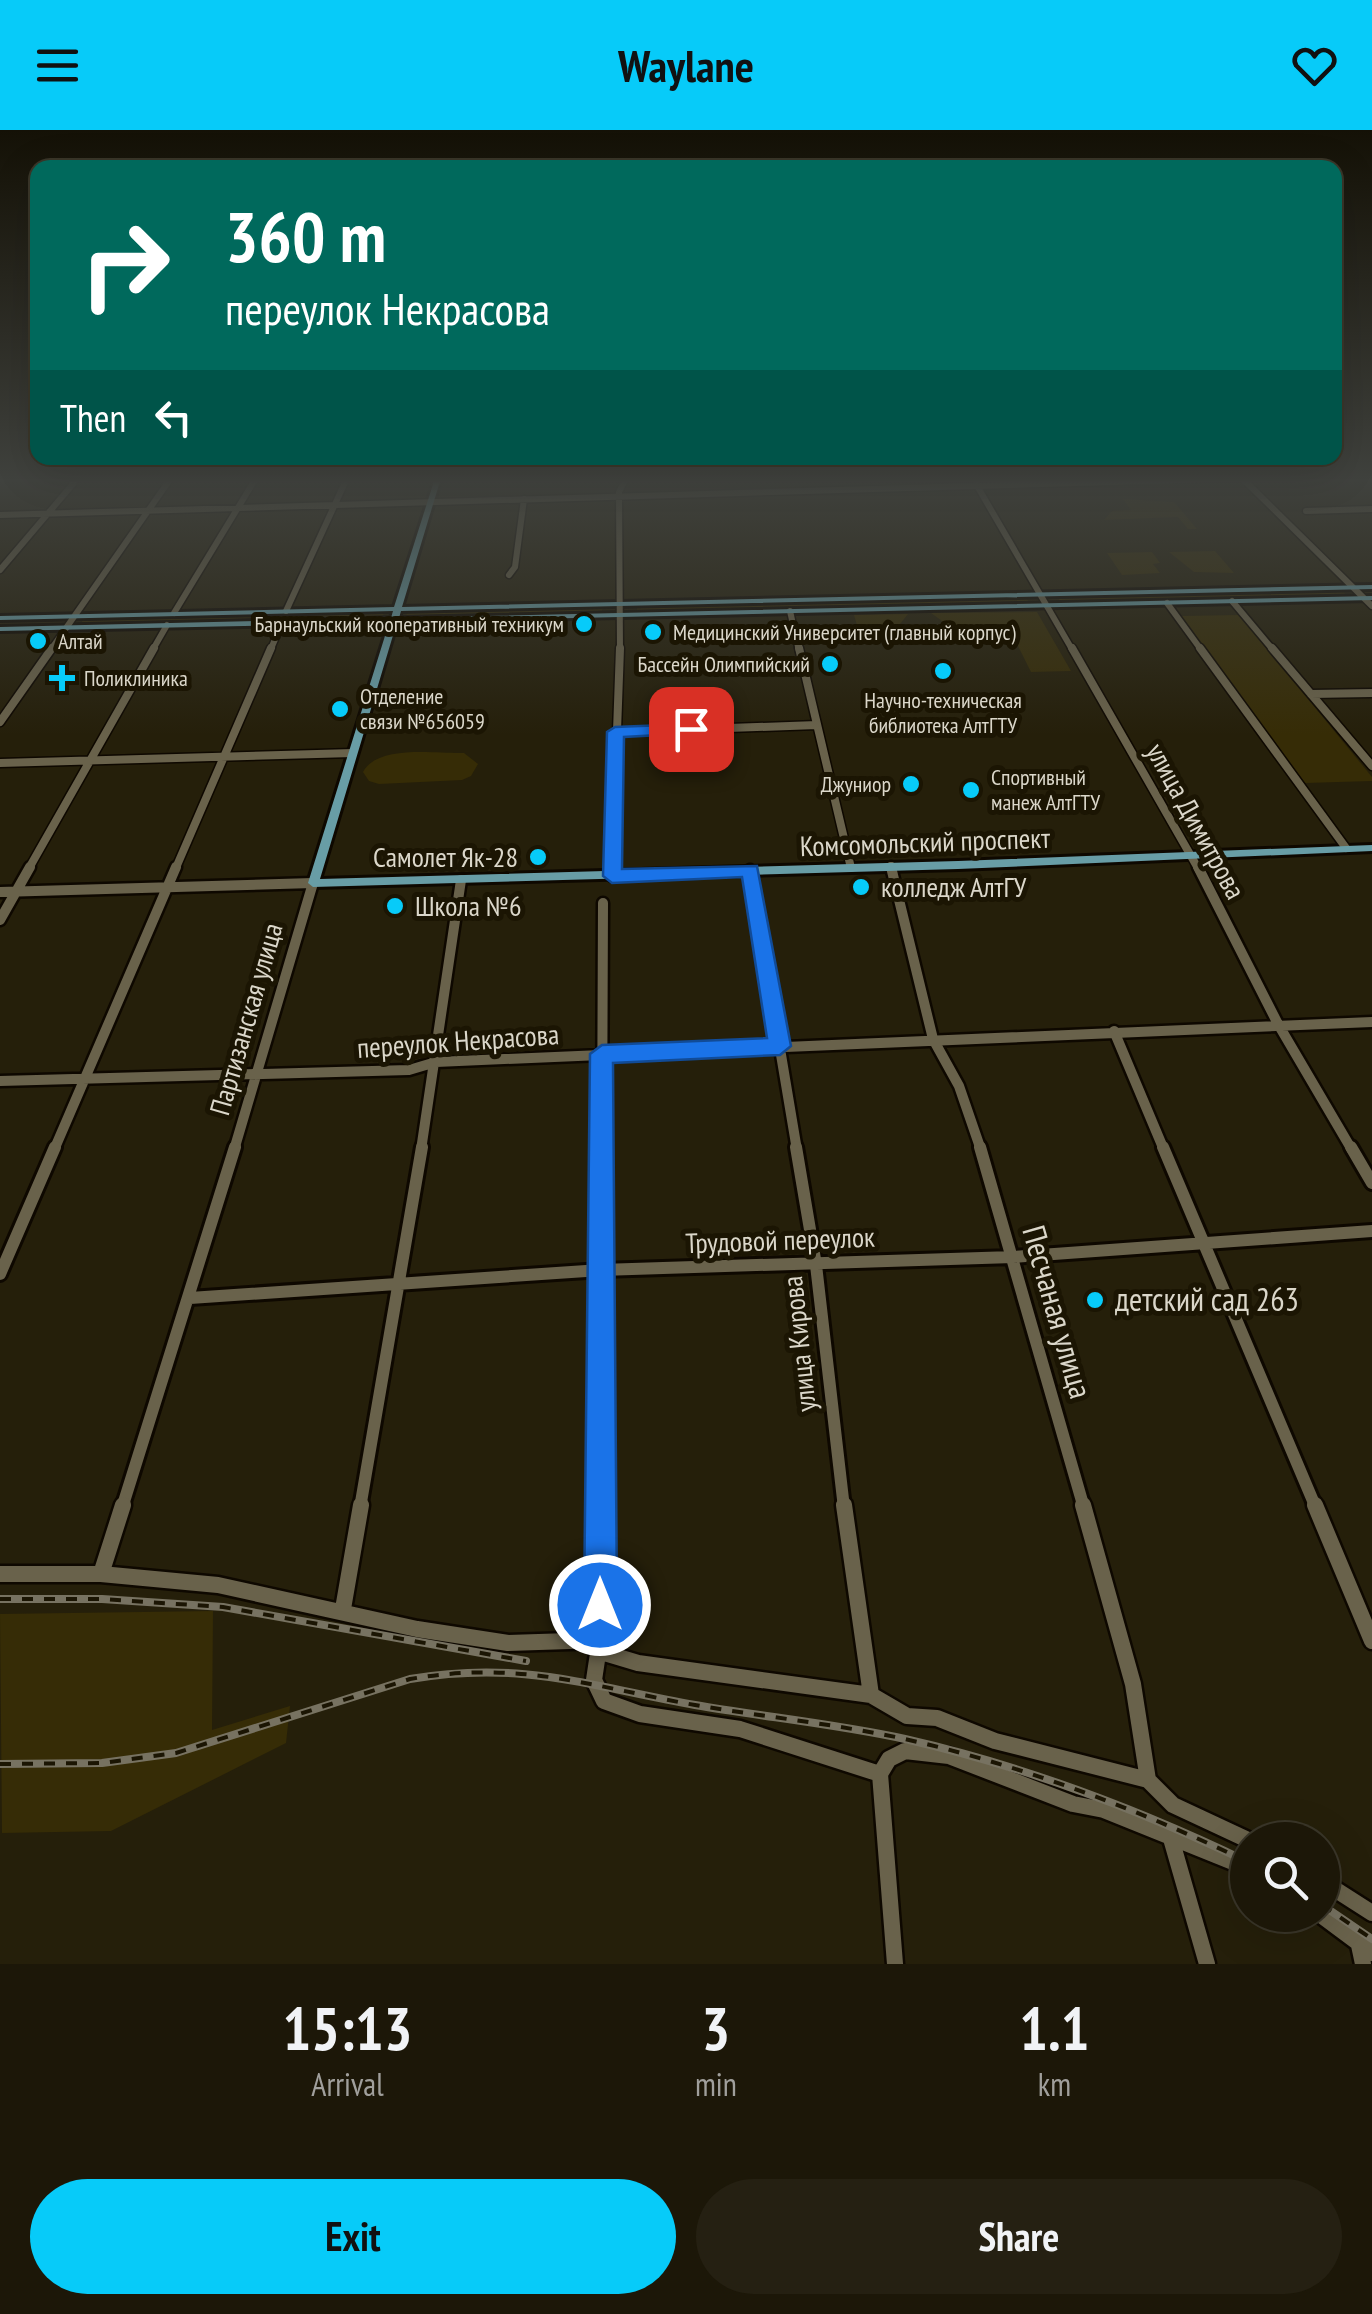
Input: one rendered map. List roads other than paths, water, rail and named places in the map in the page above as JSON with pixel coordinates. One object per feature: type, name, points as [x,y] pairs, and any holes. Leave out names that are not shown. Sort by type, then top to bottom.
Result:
[{"type":"main road","name":"Партизанская улица","points":[[312,883],[411,564]]},
{"type":"main road","points":[[0,618],[621,609],[1372,587]]},
{"type":"main road","points":[[621,609],[790,611],[1368,598]]},
{"type":"main road","points":[[0,629],[282,623],[395,614]]},
{"type":"main road","name":"Комсомольский проспект","points":[[312,883],[1372,848]]},
{"type":"street","points":[[0,722],[112,564]]},
{"type":"street","points":[[174,613],[204,564]]},
{"type":"street","points":[[286,611],[308,564]]},
{"type":"street","points":[[509,575],[515,564]]},
{"type":"street","points":[[612,876],[621,564]]},
{"type":"street","name":"улица Димитрова","points":[[1020,564],[1192,854],[1278,1024],[1372,1183]]},
{"type":"street","points":[[1329,564],[1372,606]]},
{"type":"street","points":[[1232,601],[1372,766]]},
{"type":"street","points":[[1166,603],[1346,848]]},
{"type":"street","points":[[790,611],[851,868]]},
{"type":"street","points":[[0,1274],[282,623]]},
{"type":"street","points":[[0,920],[167,625]]},
{"type":"street","points":[[1312,694],[1372,693]]},
{"type":"street","points":[[615,732],[817,725]]},
{"type":"street","points":[[0,763],[353,753]]},
{"type":"street","name":"Песчаная улица","points":[[891,866],[934,1040],[975,1129],[1122,1638],[1148,1780]]},
{"type":"street","name":"улица Кирова","points":[[750,870],[816,1265],[836,1453],[871,1696]]},
{"type":"street","points":[[343,1610],[436,1062],[461,880]]},
{"type":"street","name":"Комсомольский проспект","points":[[0,892],[312,883]]},
{"type":"street","name":"Партизанская улица","points":[[101,1574],[190,1298],[312,883]]},
{"type":"street","points":[[603,903],[596,1692],[608,1704],[626,1711],[720,1723],[880,1774]]},
{"type":"street","name":"переулок Некрасова","points":[[0,1081],[408,1070],[436,1062],[1372,1022]]},
{"type":"street","points":[[1114,1031],[1372,1641]]},
{"type":"street","name":"Трудовой переулок","points":[[190,1298],[601,1270],[1013,1258],[1200,1241],[1372,1232]]},
{"type":"street","points":[[0,1574],[101,1574],[218,1584],[418,1628],[508,1643],[599,1645],[638,1663],[871,1696],[906,1716],[937,1718],[996,1741],[1148,1780],[1173,1804],[1230,1831]]},
{"type":"street","points":[[895,1964],[880,1774],[890,1760],[905,1751],[949,1756],[996,1770],[1054,1797],[1104,1810],[1230,1861]]},
{"type":"street","points":[[1170,1836],[1206,1964]]},
{"type":"street","points":[[1340,1892],[1372,1912]]},
{"type":"street","points":[[1340,1932],[1365,1954]]},
{"type":"railway","points":[[0,1599],[102,1599],[223,1607],[526,1661]]},
{"type":"railway","points":[[0,1764],[102,1763],[176,1753],[410,1679],[487,1672],[521,1674],[853,1729],[949,1750],[1080,1791],[1230,1854]]},
{"type":"railway","points":[[1340,1917],[1372,1939]]},
{"type":"place","name":"Барнаульский кооперативный техникум","points":[[584,624]]},
{"type":"place","name":"Медицинский Университет (главный корпус)","points":[[653,632]]},
{"type":"place","name":"Алтай","points":[[38,641]]},
{"type":"place","name":"Бассейн Олимпийский","points":[[830,664]]},
{"type":"place","name":"Научно-техническая библиотека АлтГТУ","points":[[943,671]]},
{"type":"place","name":"Поликлиника","points":[[62,678]]},
{"type":"place","name":"Отделение связи №656059","points":[[340,709]]},
{"type":"place","name":"Джуниор","points":[[911,784]]},
{"type":"place","name":"Спортивный манеж АлтГТУ","points":[[971,790]]},
{"type":"place","name":"Самолет Як-28","points":[[538,857]]},
{"type":"place","name":"колледж АлтГУ","points":[[861,887]]},
{"type":"place","name":"Школа №6","points":[[395,906]]},
{"type":"place","name":"детский сад 263","points":[[1095,1300]]}]
